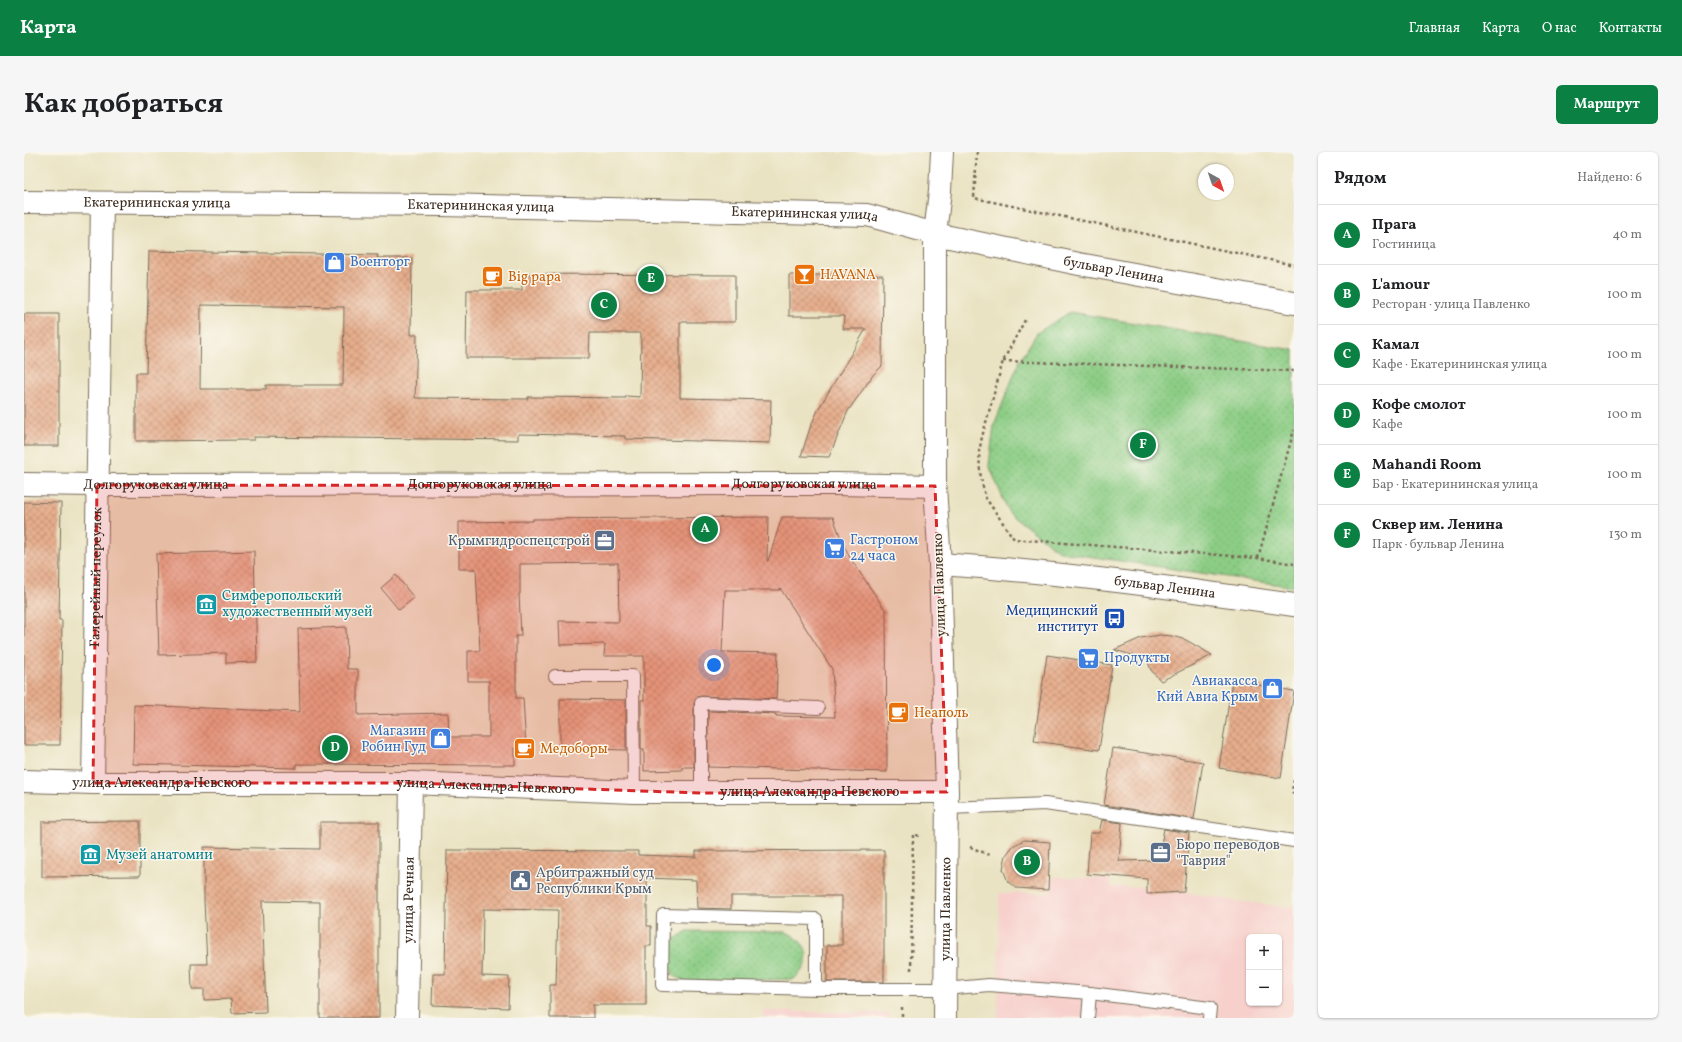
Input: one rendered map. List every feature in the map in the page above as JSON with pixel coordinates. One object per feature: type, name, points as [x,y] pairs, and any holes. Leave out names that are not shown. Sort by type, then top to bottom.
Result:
[{"type":"main road","name":"улица Павленко","points":[[942,152],[940,191],[934,234],[935,486],[940,564],[948,800],[945,1018]]},
{"type":"main road","name":"Екатерининская улица","points":[[24,202],[442,205],[868,215],[934,234]]},
{"type":"main road","name":"Галерейный переулок","points":[[93,783],[102,202]]},
{"type":"main road","name":"бульвар Ленина","points":[[934,234],[1079,264],[1294,303]]},
{"type":"main road","name":"Долгоруковская улица","points":[[24,484],[97,486],[805,484],[935,486]]},
{"type":"main road","name":"бульвар Ленина","points":[[940,564],[1084,576],[1294,605]]},
{"type":"main road","name":"улица Александра Невского","points":[[24,781],[93,783],[411,783],[634,792],[948,800]]},
{"type":"main road","name":"улица Речная","points":[[407,1018],[411,783]]},
{"type":"lane","points":[[555,676],[633,676],[634,792]]},
{"type":"lane","points":[[701,793],[701,703],[818,708]]},
{"type":"lane","points":[[948,800],[1045,804],[1294,841]]},
{"type":"lane","points":[[816,989],[816,919],[664,915],[662,985],[816,989],[946,989],[989,985],[1090,993],[1210,1008],[1209,1018]]},
{"type":"lane","points":[[1088,1018],[1090,993]]},
{"type":"path","points":[[977,152],[974,198],[1294,265]]},
{"type":"path","points":[[1025,320],[1003,360],[979,452],[980,472],[985,497],[1014,538],[1258,558],[1294,564]]},
{"type":"path","points":[[1003,360],[1294,371]]},
{"type":"path","points":[[1258,558],[1294,430]]},
{"type":"path","points":[[1294,780],[1292,791],[1294,795]]},
{"type":"path","points":[[902,1018],[902,989],[911,981],[912,835]]},
{"type":"highlighted area","points":[[97,485],[935,486],[947,792],[701,793],[411,783],[93,783]]},
{"type":"shaded area","points":[[1051,877],[1110,879],[1111,887],[1146,887],[1148,894],[1184,892],[1236,901],[1294,908],[1294,1018],[998,1018],[999,893],[1050,893]]},
{"type":"shaded area","points":[[764,1011],[889,1013],[889,1018],[764,1018]]},
{"type":"green space","points":[[1070,312],[1294,350],[1294,587],[1060,552],[1009,513],[989,465],[994,425],[1019,362],[1037,333]]},
{"type":"green space","points":[[687,931],[786,932],[800,941],[806,953],[806,959],[800,973],[794,979],[688,982],[676,977],[673,974],[668,962],[668,949],[671,943]]},
{"type":"building","points":[[149,251],[378,255],[377,258],[412,258],[411,335],[417,335],[415,398],[528,399],[528,397],[640,397],[641,333],[590,333],[589,358],[466,358],[467,290],[522,290],[522,274],[735,275],[735,322],[680,322],[680,398],[771,400],[770,443],[625,439],[625,436],[518,434],[518,440],[254,437],[254,440],[136,441],[136,373],[146,373]],"holes":[[[201,305],[344,307],[343,385],[266,385],[266,389],[200,389]]]},
{"type":"building","points":[[789,275],[883,275],[882,366],[873,375],[848,411],[829,457],[801,456],[810,428],[819,408],[866,329],[843,329],[844,316],[789,316]]},
{"type":"building","points":[[24,314],[59,314],[59,446],[24,446]]},
{"type":"building","points":[[24,502],[61,503],[59,620],[62,620],[60,745],[24,745]]},
{"type":"building","points":[[768,517],[767,561],[782,517],[833,517],[850,558],[886,611],[887,772],[708,767],[708,711],[776,714],[776,716],[835,717],[832,669],[780,588],[780,590],[725,590],[722,652],[778,653],[776,699],[697,697],[694,703],[694,767],[682,767],[682,770],[644,771],[644,750],[641,750],[641,700],[644,700],[644,656],[604,656],[605,644],[560,645],[559,621],[619,622],[618,563],[520,564],[519,594],[521,636],[516,636],[516,698],[523,698],[526,748],[515,748],[515,765],[296,764],[296,768],[133,764],[134,705],[300,712],[298,629],[346,627],[347,669],[358,669],[358,715],[448,713],[449,737],[489,737],[489,681],[468,681],[468,651],[480,651],[476,569],[459,569],[459,522],[533,521],[533,519]]},
{"type":"building","name":"Симферопольский художественный музей","points":[[254,551],[257,662],[226,663],[226,653],[159,655],[156,554]]},
{"type":"building","points":[[396,575],[414,598],[399,610],[381,588]]},
{"type":"building","points":[[1160,635],[1172,636],[1186,640],[1212,655],[1161,681],[1151,670],[1147,659],[1114,650],[1141,638]]},
{"type":"building","points":[[1047,655],[1112,665],[1099,750],[1034,741]]},
{"type":"building","points":[[1232,681],[1294,691],[1281,778],[1219,768]]},
{"type":"building","points":[[560,699],[626,700],[626,750],[560,748]]},
{"type":"building","points":[[1113,748],[1203,762],[1194,819],[1104,805]]},
{"type":"building","points":[[1102,820],[1122,823],[1119,861],[1158,860],[1164,829],[1189,833],[1184,892],[1147,894],[1147,879],[1087,874],[1090,833],[1099,833]]},
{"type":"building","points":[[140,821],[140,876],[42,877],[42,822]]},
{"type":"building","points":[[320,822],[379,822],[379,1018],[320,1018],[320,902],[262,901],[266,1012],[232,1013],[231,999],[204,1000],[204,989],[192,989],[191,964],[207,964],[204,900],[204,847],[320,849]]},
{"type":"building","points":[[1024,840],[1050,842],[1048,890],[1016,888],[1008,882],[1003,869],[1006,855],[1013,846]]},
{"type":"building","points":[[447,850],[638,851],[638,855],[696,857],[696,851],[884,850],[884,982],[827,982],[827,945],[842,945],[842,896],[731,896],[731,909],[697,908],[696,880],[647,878],[647,926],[651,926],[651,946],[646,946],[646,1005],[593,1005],[593,1018],[550,1018],[550,985],[556,985],[558,910],[483,909],[482,976],[509,977],[508,1008],[432,1005],[433,974],[445,974]]},
{"type":"place","name":"Военторг","points":[[334,262]]},
{"type":"place","name":"HAVANA","points":[[804,275]]},
{"type":"place","name":"Big papa","points":[[493,277]]},
{"type":"place","name":"Mahandi Room","points":[[651,279]]},
{"type":"place","name":"Камал","points":[[604,305]]},
{"type":"place","name":"Сквер им. Ленина","points":[[1143,445]]},
{"type":"place","name":"Прага","points":[[705,529]]},
{"type":"place","name":"Крымгидроспецстрой","points":[[605,541]]},
{"type":"place","name":"Гастроном 24 часа","points":[[835,548]]},
{"type":"place","name":"Симферопольский художественный музей","points":[[207,604]]},
{"type":"place","name":"Медицинский институт","points":[[1114,619]]},
{"type":"place","name":"Продукты","points":[[1088,658]]},
{"type":"place","name":"Авиакасса Кий Авиа Крым","points":[[1273,689]]},
{"type":"place","name":"Неаполь","points":[[899,713]]},
{"type":"place","name":"Магазин Робин Гуд","points":[[441,739]]},
{"type":"place","name":"Кофе смолот","points":[[335,748]]},
{"type":"place","name":"Медоборы","points":[[524,749]]},
{"type":"place","name":"Бюро переводов \"Таврия\"","points":[[1160,853]]},
{"type":"place","name":"Музей анатомии","points":[[91,855]]},
{"type":"place","name":"L'amour","points":[[1027,862]]},
{"type":"place","name":"Арбитражный суд Республики Крым","points":[[521,881]]}]
